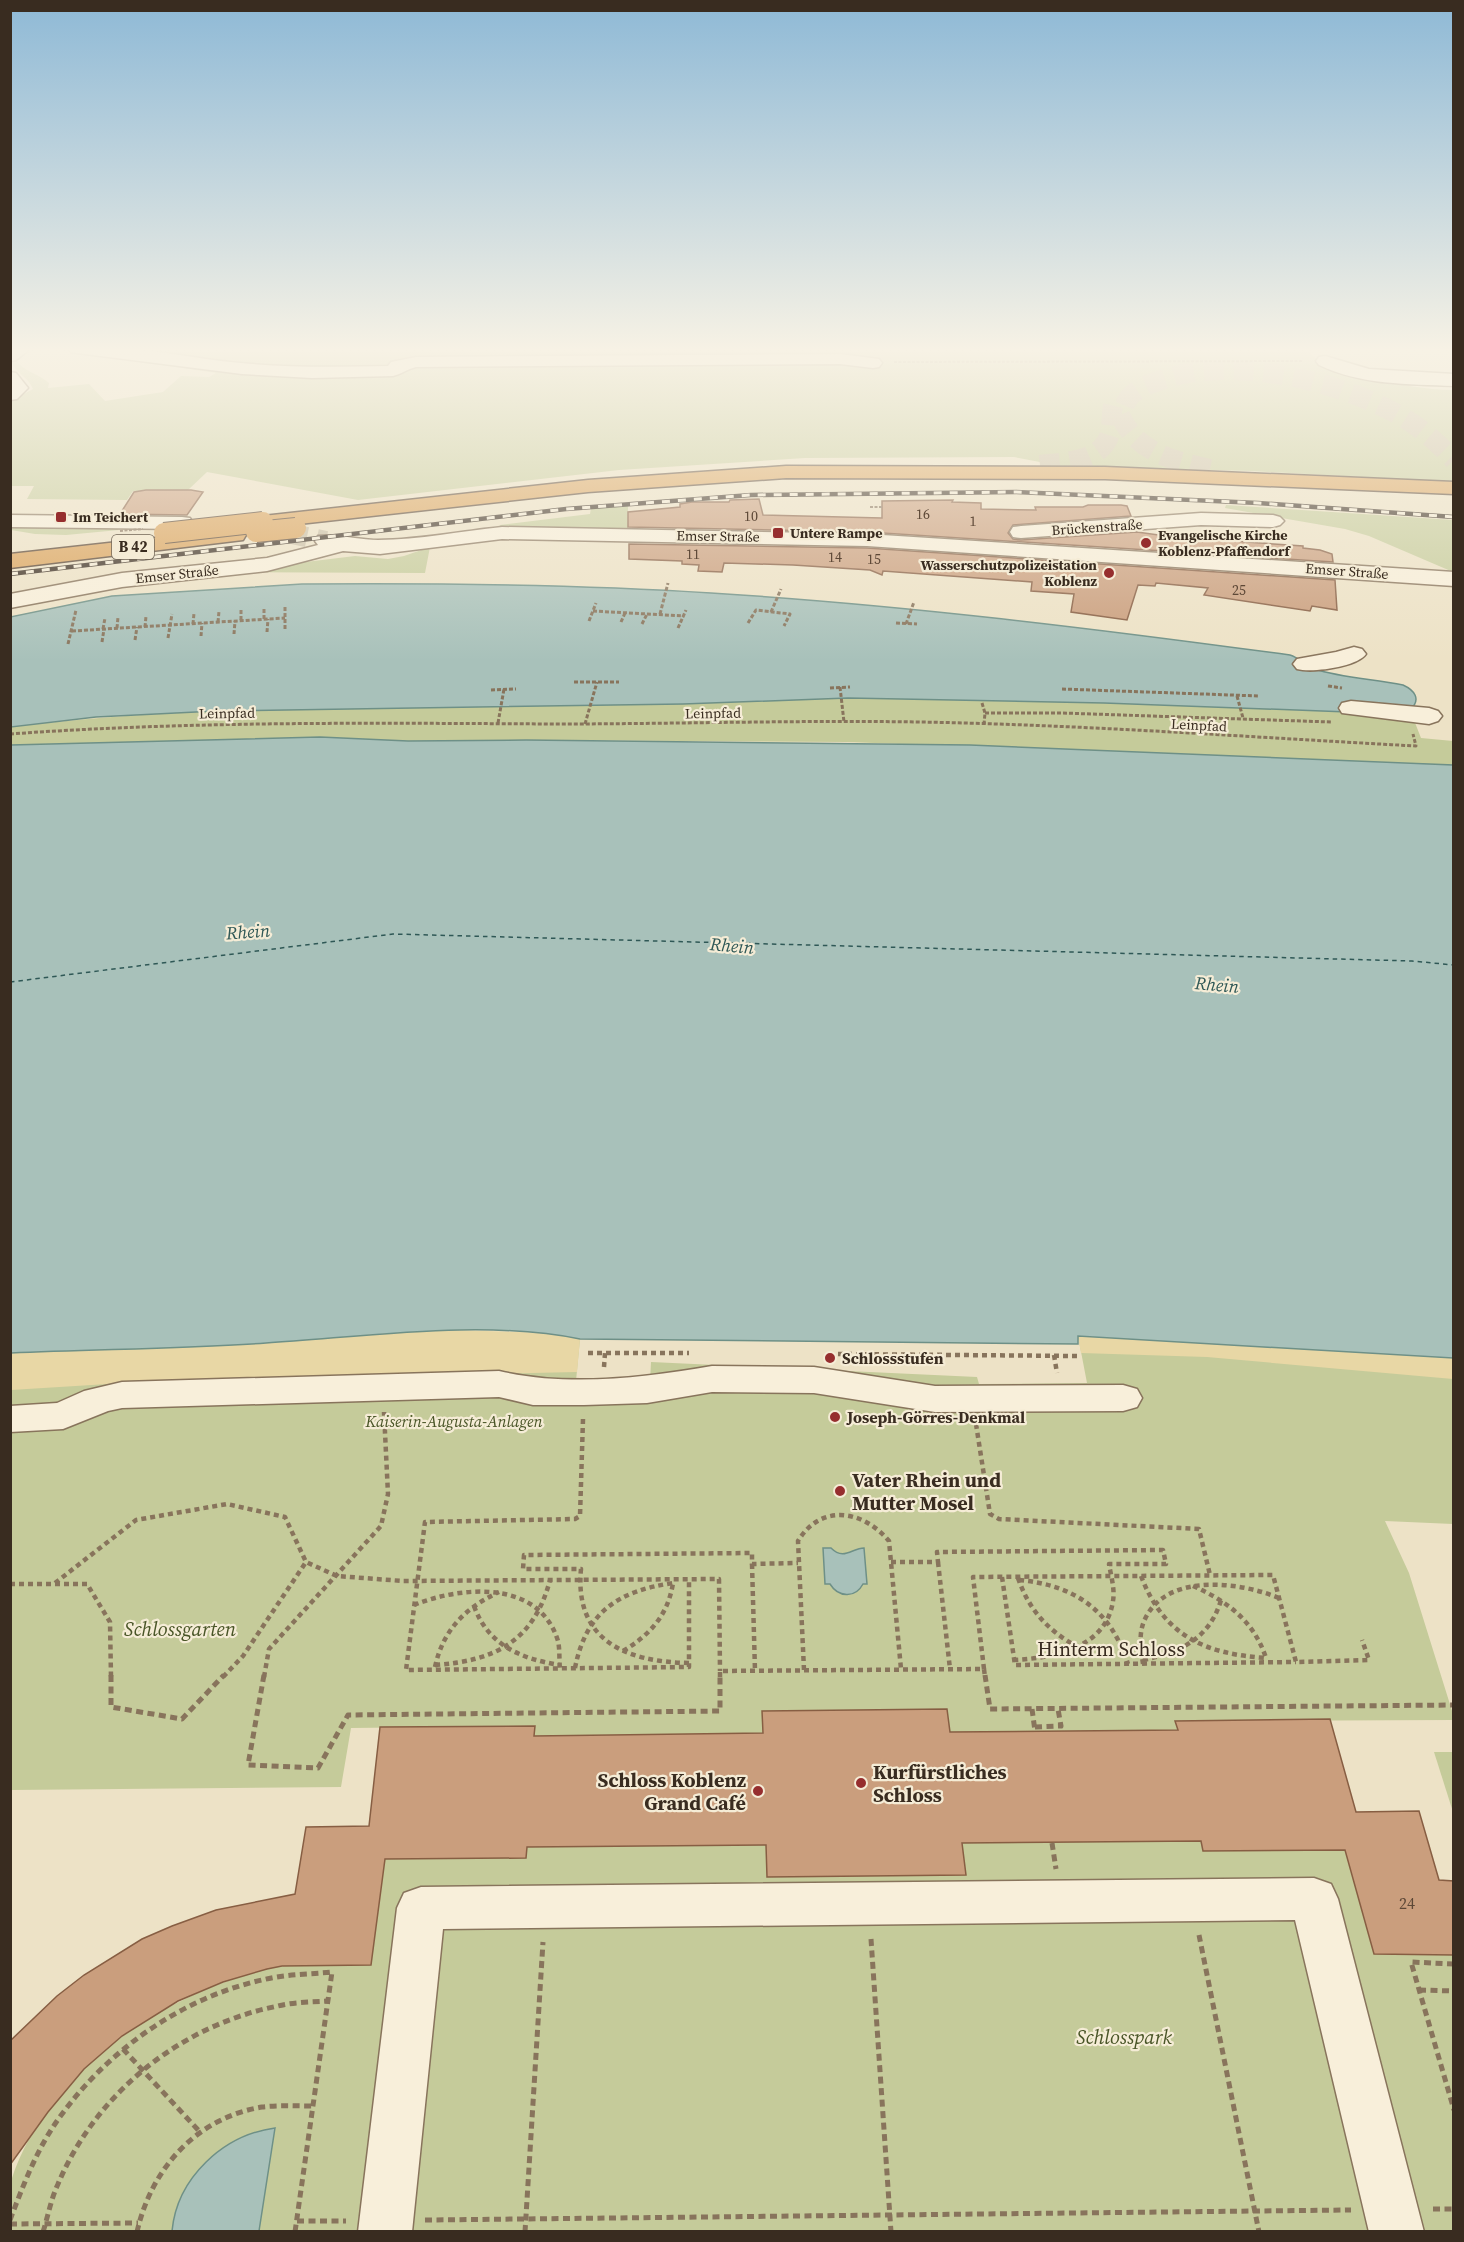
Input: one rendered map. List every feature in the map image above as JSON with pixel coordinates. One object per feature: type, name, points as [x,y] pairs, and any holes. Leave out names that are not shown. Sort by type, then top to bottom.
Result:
[{"type":"highway","points":[[942,471],[1040,465]]},
{"type":"highway","points":[[1210,469],[1271,478]]},
{"type":"highway","name":"B 42","points":[[10,561],[260,527],[682,477],[797,471],[942,471],[1271,478],[1454,488]]},
{"type":"highway","name":"B 42","points":[[10,550],[173,528],[296,528],[646,488],[795,477],[966,476],[1200,481],[1454,493]]},
{"type":"highway","points":[[646,488],[787,483],[1022,482],[1252,489],[1454,501]]},
{"type":"street","name":"Brückenstraße","points":[[1002,548],[1005,537],[1022,532],[1201,519],[1273,521]]},
{"type":"street","points":[[10,520],[173,528]]},
{"type":"street","name":"Emser Straße","points":[[10,601],[136,578],[202,574],[319,554],[334,542],[380,547],[502,533],[809,538],[1002,548],[1454,579]]},
{"type":"street","points":[[1305,663],[1341,660],[1354,654]]},
{"type":"street","points":[[1343,715],[1421,725]]},
{"type":"street","points":[[10,1419],[63,1416],[98,1400],[122,1395],[499,1384],[533,1392],[584,1392],[647,1390],[712,1379],[814,1380],[935,1399],[1123,1398]]},
{"type":"street","points":[[386,2226],[422,1908],[1314,1899],[1394,2221]]},
{"type":"path","points":[[870,507],[882,507]]},
{"type":"path","points":[[660,614],[668,583]]},
{"type":"path","points":[[771,612],[781,589]]},
{"type":"path","points":[[906,624],[914,602]]},
{"type":"path","points":[[590,621],[596,603]]},
{"type":"path","points":[[285,607],[285,631]]},
{"type":"path","points":[[264,609],[267,632]]},
{"type":"path","points":[[241,610],[241,621]]},
{"type":"path","points":[[678,628],[686,610]]},
{"type":"path","points":[[748,622],[756,610],[790,614],[783,626]]},
{"type":"path","points":[[218,622],[219,611]]},
{"type":"path","points":[[593,611],[684,616]]},
{"type":"path","points":[[621,622],[625,612]]},
{"type":"path","points":[[194,613],[194,624]]},
{"type":"path","points":[[168,638],[172,614]]},
{"type":"path","points":[[642,624],[647,614]]},
{"type":"path","points":[[145,627],[146,616]]},
{"type":"path","points":[[102,642],[105,618]]},
{"type":"path","points":[[117,628],[118,618]]},
{"type":"path","points":[[68,644],[72,631],[285,618]]},
{"type":"path","points":[[128,628],[129,620]]},
{"type":"path","points":[[234,634],[235,621]]},
{"type":"path","points":[[201,636],[202,623]]},
{"type":"path","points":[[896,623],[917,624]]},
{"type":"path","points":[[135,640],[138,627]]},
{"type":"path","points":[[574,682],[619,682]]},
{"type":"path","points":[[585,724],[597,682]]},
{"type":"path","points":[[840,687],[844,722]]},
{"type":"path","points":[[830,688],[849,687]]},
{"type":"path","points":[[498,723],[504,689]]},
{"type":"path","points":[[491,690],[516,689]]},
{"type":"path","points":[[1062,689],[1259,696]]},
{"type":"path","points":[[1237,695],[1243,718]]},
{"type":"path","points":[[982,703],[985,713],[984,724]]},
{"type":"path","points":[[985,713],[1243,718],[1343,715]]},
{"type":"path","name":"Leinpfad","points":[[10,734],[97,728],[246,723],[844,722],[984,724],[1416,746],[1421,725]]},
{"type":"path","points":[[55,1583],[136,1520],[227,1504],[285,1517],[306,1562],[337,1576],[418,1581],[719,1579],[720,1712],[348,1715],[318,1768],[248,1765],[269,1649],[337,1576],[381,1526],[388,1494],[383,1386]]},
{"type":"path","points":[[550,1580],[546,1602],[541,1613],[528,1629],[505,1647],[470,1661],[406,1670],[425,1522],[575,1520],[580,1516],[584,1392]]},
{"type":"path","points":[[972,1399],[990,1514],[999,1519],[1199,1528],[1210,1575]]},
{"type":"path","points":[[804,1670],[798,1541],[806,1528],[825,1517],[844,1515],[863,1518],[882,1530],[888,1541],[901,1670]]},
{"type":"path","points":[[950,1669],[937,1552],[1163,1550],[1166,1564],[1108,1564],[1113,1602],[1107,1619],[1096,1634],[1078,1647],[1050,1658],[1014,1660]]},
{"type":"path","points":[[689,1663],[653,1661],[622,1651],[603,1638],[590,1624],[581,1602],[581,1569],[523,1569],[524,1555],[752,1553],[755,1671]]},
{"type":"path","points":[[10,1584],[87,1584],[110,1622],[111,1707],[182,1719],[243,1656],[306,1562]]},
{"type":"path","points":[[891,1562],[938,1562]]},
{"type":"path","points":[[752,1563],[798,1563]]},
{"type":"path","points":[[1220,1575],[1222,1583]]},
{"type":"path","points":[[1018,1579],[1273,1575],[1296,1662]]},
{"type":"path","points":[[1141,1576],[1154,1608],[1169,1624],[1195,1642],[1231,1654],[1267,1660]]},
{"type":"path","points":[[1128,1664],[1120,1639],[1107,1619],[1088,1603],[1070,1593],[1040,1583],[1002,1577],[973,1577],[990,1709],[1454,1705]]},
{"type":"path","name":"Hinterm Schloss","points":[[1002,1577],[1015,1665],[1369,1660],[1362,1640]]},
{"type":"path","points":[[1018,1579],[1024,1598],[1043,1624],[1078,1647]]},
{"type":"path","points":[[435,1667],[689,1667],[689,1580]]},
{"type":"path","points":[[470,1589],[471,1581]]},
{"type":"path","points":[[575,1668],[580,1643],[590,1624],[603,1610],[624,1596],[647,1587],[673,1581]]},
{"type":"path","points":[[622,1651],[646,1636],[658,1622],[670,1601],[673,1581]]},
{"type":"path","points":[[1221,1600],[1213,1623],[1195,1642],[1167,1656],[1143,1662],[1140,1641],[1142,1630],[1154,1608],[1170,1595],[1192,1586],[1222,1583],[1251,1587],[1279,1598]]},
{"type":"path","points":[[1192,1586],[1221,1600],[1240,1614],[1255,1631],[1267,1660]]},
{"type":"path","points":[[414,1605],[441,1594],[470,1589],[500,1592],[524,1600],[551,1624],[559,1640],[560,1667]]},
{"type":"path","points":[[435,1667],[438,1650],[447,1632],[461,1616],[474,1606],[500,1592]]},
{"type":"path","points":[[474,1606],[485,1629],[505,1647],[527,1658],[560,1667]]},
{"type":"path","points":[[720,1671],[984,1669]]},
{"type":"path","points":[[1032,1709],[1035,1729],[1061,1726],[1058,1709]]},
{"type":"path","points":[[1192,1900],[1258,2232]]},
{"type":"path","points":[[868,1904],[891,2232]]},
{"type":"path","points":[[525,2232],[545,1906]]},
{"type":"path","points":[[1454,1964],[1411,1962],[1454,2110]]},
{"type":"path","points":[[138,2223],[10,2222],[25,2178],[47,2135],[82,2088],[123,2049],[154,2026],[187,2007],[221,1992],[257,1981],[332,1972],[295,2232]]},
{"type":"path","points":[[1419,1990],[1454,1991]]},
{"type":"path","points":[[43,2232],[62,2175],[87,2129],[115,2096],[142,2070],[182,2041],[228,2019],[275,2006],[328,2001]]},
{"type":"path","points":[[123,2049],[200,2132]]},
{"type":"path","points":[[137,2232],[146,2198],[159,2174],[180,2149],[200,2132],[219,2121],[255,2108],[313,2106]]},
{"type":"path","points":[[297,2221],[386,2226],[525,2219],[1254,2211],[1394,2221]]},
{"type":"green space","points":[[11,453],[1453,453],[1453,482],[1251,471],[1061,466],[1014,457],[805,458],[619,470],[358,500],[207,472],[188,490],[133,491],[127,500],[27,499],[34,486],[11,486]]},
{"type":"green space","points":[[628,505],[628,531],[498,529],[500,525],[590,514],[591,508]]},
{"type":"green space","points":[[1226,505],[1453,520],[1453,572],[1369,536],[1345,529],[1225,508]]},
{"type":"green space","points":[[11,526],[116,528],[119,530],[66,535],[35,534],[11,530]]},
{"type":"green space","points":[[430,547],[425,573],[223,572],[355,556],[388,559]]},
{"type":"green space","points":[[868,697],[1348,712],[1410,710],[1421,738],[1453,741],[1454,765],[848,742],[408,741],[320,737],[10,745],[10,727],[140,715]]},
{"type":"green space","name":"Schlossgarten","points":[[1078,1336],[1453,1358],[1453,1524],[1385,1521],[1409,1573],[1453,1720],[1176,1721],[1178,1730],[950,1732],[947,1709],[763,1711],[763,1733],[534,1736],[535,1726],[351,1728],[341,1787],[11,1790],[11,1353],[580,1339],[576,1381],[650,1382],[651,1362],[977,1377],[979,1384],[1087,1383]]},
{"type":"green space","points":[[1434,1752],[1453,1752],[1453,1812]]},
{"type":"green space","name":"Schlosspark","points":[[1201,1841],[1203,1851],[1345,1850],[1374,1954],[1453,1955],[1453,2231],[11,2232],[9,2200],[11,2181],[28,2142],[50,2106],[79,2074],[111,2045],[147,2019],[186,1998],[226,1981],[267,1969],[292,1965],[371,1965],[385,1859],[526,1858],[527,1847],[766,1845],[966,1874],[962,1843]]},
{"type":"sand","points":[[453,1330],[552,1333],[580,1339],[577,1372],[140,1382],[11,1390],[11,1353]]},
{"type":"sand","points":[[1078,1336],[1453,1358],[1453,1379],[1207,1357],[1081,1353]]},
{"type":"water","points":[[302,584],[455,584],[609,588],[784,598],[929,611],[1290,655],[1311,668],[1325,672],[1403,685],[1413,692],[1416,702],[1410,710],[1348,712],[1104,703],[848,698],[683,704],[216,711],[96,717],[11,727],[10,617],[112,596]]},
{"type":"water","name":"Rhein","points":[[320,737],[408,741],[526,740],[970,745],[1453,765],[1453,1358],[1078,1336],[1078,1344],[580,1339],[504,1330],[424,1331],[234,1345],[11,1353],[11,745]]},
{"type":"water","points":[[823,1548],[831,1548],[844,1554],[864,1548],[867,1584],[863,1584],[860,1589],[851,1594],[842,1594],[830,1584],[825,1584]]},
{"type":"water","points":[[275,2128],[259,2231],[172,2231],[183,2194],[193,2177],[206,2162],[238,2140],[256,2132]]},
{"type":"building","points":[[146,490],[203,492],[187,515],[120,514],[134,492]]},
{"type":"building","points":[[759,499],[763,515],[882,518],[882,501],[953,500],[952,502],[981,503],[981,509],[1036,510],[1035,507],[1121,505],[1127,506],[1131,516],[1013,525],[1008,533],[1013,539],[1021,540],[1137,532],[1173,537],[1303,546],[1303,548],[1332,554],[1333,562],[867,532],[628,527],[628,512],[680,507],[680,504],[692,502]]},
{"type":"building","points":[[629,544],[867,548],[1335,580],[1337,610],[1312,606],[1310,611],[1204,595],[1208,588],[1156,583],[1155,586],[1138,585],[1127,620],[1071,612],[1074,594],[1031,591],[1032,582],[883,571],[882,575],[870,570],[793,565],[724,563],[722,572],[698,571],[699,565],[682,564],[682,561],[629,559]]},
{"type":"building","name":"Kurfürstliches Schloss","points":[[947,1709],[950,1732],[1178,1730],[1175,1721],[1330,1719],[1356,1812],[1419,1811],[1439,1880],[1454,1881],[1454,1955],[1374,1954],[1345,1850],[1203,1851],[1201,1841],[962,1843],[966,1875],[767,1877],[766,1845],[527,1847],[526,1858],[385,1859],[371,1965],[282,1966],[223,1982],[178,2001],[122,2036],[84,2069],[48,2112],[10,2165],[10,2041],[57,1996],[84,1975],[142,1939],[216,1910],[295,1894],[306,1827],[369,1826],[380,1727],[535,1726],[534,1736],[763,1733],[762,1711]]},
{"type":"ferry route","points":[[10,982],[393,934],[1412,961],[1454,965]]},
{"type":"tunnel","points":[[1040,465],[1081,459],[1095,453]]},
{"type":"tunnel","points":[[1156,453],[1210,469]]},
{"type":"tunnel","points":[[1447,453],[1454,460]]},
{"type":"tunnel","points":[[258,527],[326,541]]},
{"type":"railway","points":[[10,574],[566,509],[751,495],[1016,492],[1258,503],[1454,517]]},
{"type":"place","name":"Im Teichert","points":[[61,517]]},
{"type":"place","name":"Untere Rampe","points":[[778,533]]},
{"type":"place","name":"Evangelische Kirche Koblenz-Pfaffendorf","points":[[1146,543]]},
{"type":"place","name":"Wasserschutzpolizeistation Koblenz","points":[[1109,573]]},
{"type":"place","name":"Schlossstufen","points":[[830,1358]]},
{"type":"place","name":"Joseph-Görres-Denkmal","points":[[835,1417]]},
{"type":"place","name":"Vater Rhein und Mutter Mosel","points":[[840,1491]]},
{"type":"place","name":"Kurfürstliches Schloss","points":[[861,1783]]},
{"type":"place","name":"Schloss Koblenz Grand Café","points":[[758,1791]]},
{"type":"park label","name":"Kaiserin-Augusta-Anlagen","points":[[454,1421]]}]
